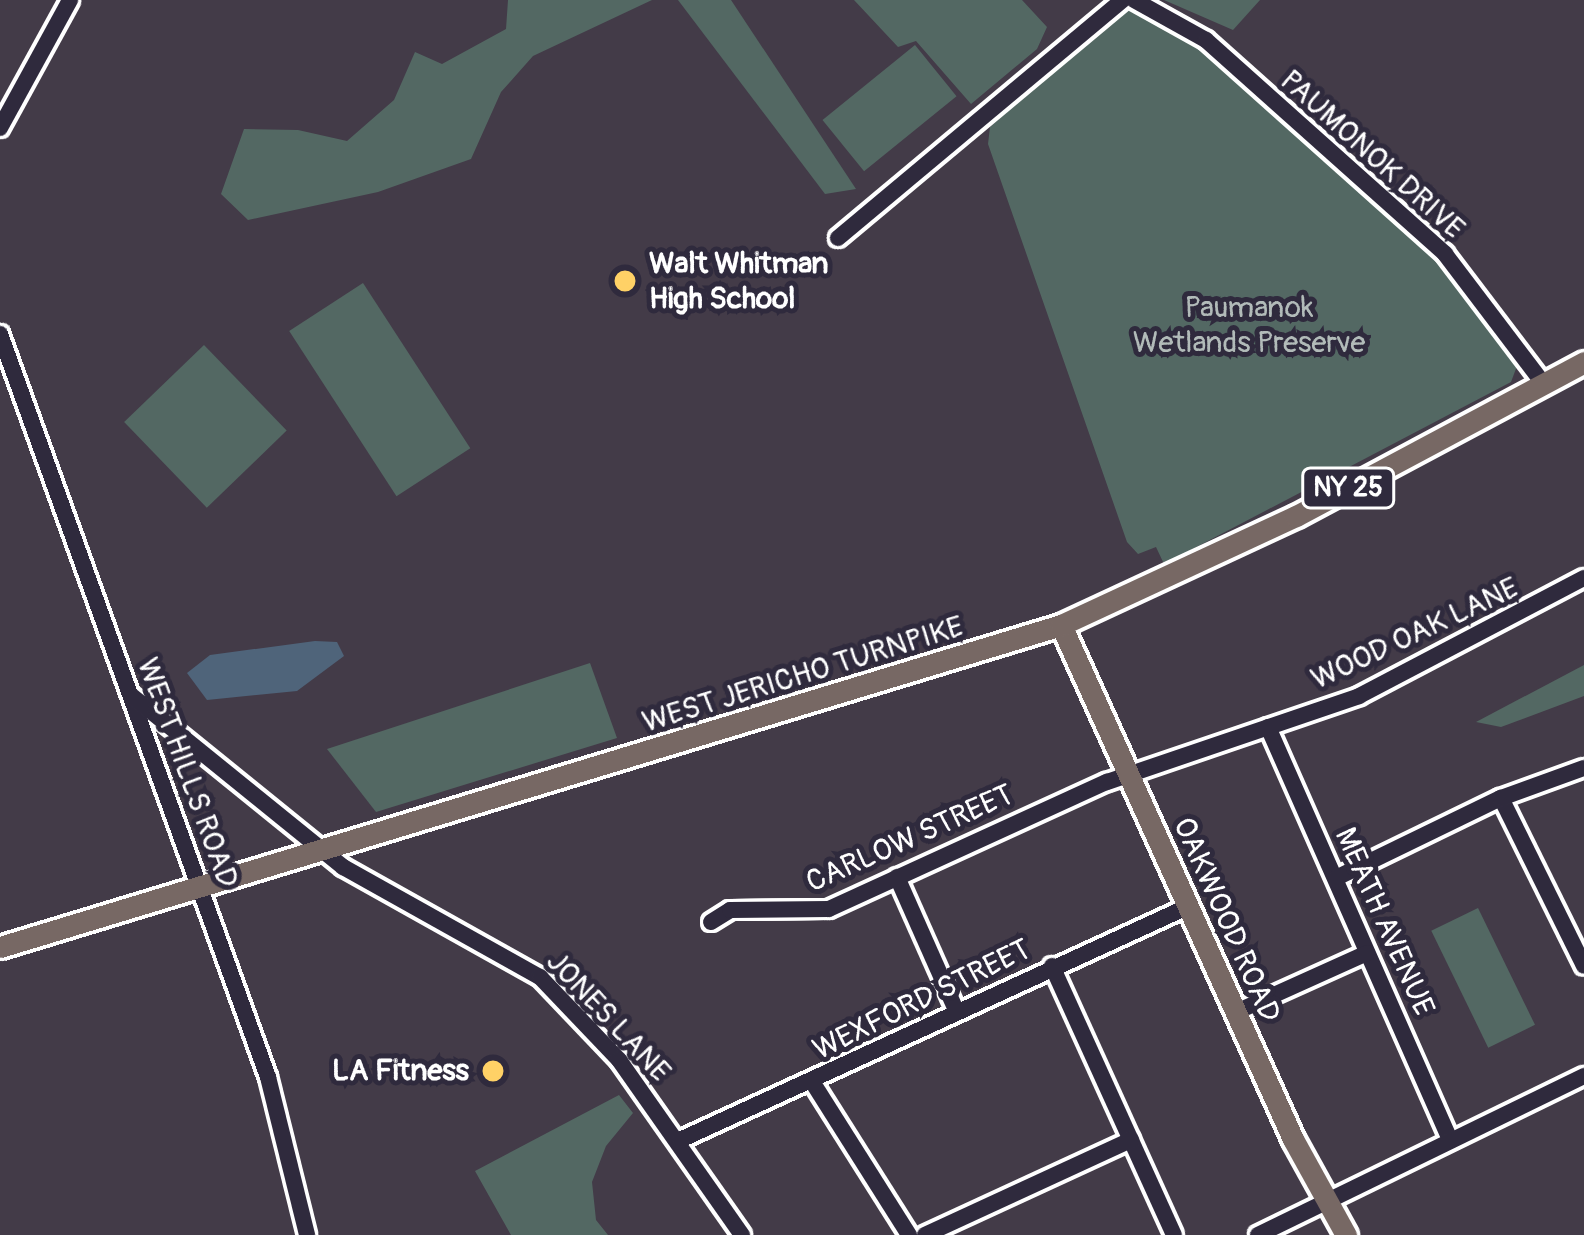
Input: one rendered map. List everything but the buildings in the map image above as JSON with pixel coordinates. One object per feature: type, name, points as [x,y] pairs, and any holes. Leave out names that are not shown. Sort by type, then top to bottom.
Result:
[{"type":"main road","name":"WEST JERICHO TURNPIKE","points":[[0,947],[326,852],[1060,625],[1279,524],[1584,362]]},
{"type":"main road","name":"OAKWOOD ROAD","points":[[1060,625],[1234,1013],[1346,1235]]},
{"type":"street","points":[[0,128],[70,0]]},
{"type":"street","points":[[838,238],[1124,0]]},
{"type":"street","name":"PAUMONOK DRIVE","points":[[1134,0],[1206,40],[1445,254],[1543,383]]},
{"type":"street","name":"WEST HILLS ROAD","points":[[1,338],[268,1077],[302,1234]]},
{"type":"street","name":"WOOD OAK LANE","points":[[1128,776],[1408,674],[1584,578]]},
{"type":"street","name":"JONES LANE","points":[[131,696],[361,879],[539,977],[619,1060],[680,1141],[740,1234]]},
{"type":"street","name":"MEATH AVENUE","points":[[1268,728],[1450,1139]]},
{"type":"street","points":[[1336,878],[1501,798],[1584,768]]},
{"type":"street","name":"CARLOW STREET","points":[[711,922],[730,910],[809,914],[1128,776]]},
{"type":"street","points":[[1501,798],[1576,930],[1584,966]]},
{"type":"street","points":[[897,878],[955,1008]]},
{"type":"street","name":"WEXFORD STREET","points":[[680,1141],[901,1045],[955,1008],[1187,907]]},
{"type":"street","points":[[1234,1013],[1367,953]]},
{"type":"street","points":[[1052,966],[1174,1235]]},
{"type":"street","points":[[1258,1235],[1584,1076]]},
{"type":"street","points":[[813,1083],[909,1235]]},
{"type":"street","points":[[925,1235],[1131,1140]]},
{"type":"green space","points":[[508,0],[652,0],[533,56],[501,92],[471,159],[378,192],[248,220],[221,194],[244,129],[298,130],[347,141],[394,100],[415,52],[442,64],[506,29]]},
{"type":"green space","points":[[678,0],[731,0],[856,189],[825,194]]},
{"type":"green space","points":[[854,0],[1022,0],[1047,27],[1037,49],[971,104],[916,41],[898,47]]},
{"type":"green space","points":[[1164,0],[1260,0],[1233,30]]},
{"type":"green space","name":"Paumanok Wetlands Preserve","points":[[1132,9],[1185,34],[1432,254],[1517,366],[1511,382],[1164,564],[1156,547],[1138,554],[1127,542],[988,144],[990,127],[1118,11]]},
{"type":"green space","points":[[915,45],[957,96],[864,171],[823,120]]},
{"type":"green space","points":[[363,283],[470,448],[396,496],[289,331]]},
{"type":"green space","points":[[204,345],[287,431],[207,508],[124,422]]},
{"type":"green space","points":[[590,663],[617,738],[376,812],[327,749]]},
{"type":"green space","points":[[1584,665],[1584,696],[1501,727],[1476,722]]},
{"type":"green space","points":[[1478,908],[1535,1025],[1488,1048],[1431,931]]},
{"type":"green space","points":[[619,1095],[633,1113],[606,1146],[592,1182],[596,1220],[608,1235],[511,1235],[475,1171]]},
{"type":"water","points":[[337,642],[344,656],[297,691],[207,700],[187,673],[210,655]]},
{"type":"place","name":"Walt Whitman High School","points":[[625,281]]},
{"type":"place","name":"LA Fitness","points":[[493,1071]]}]
